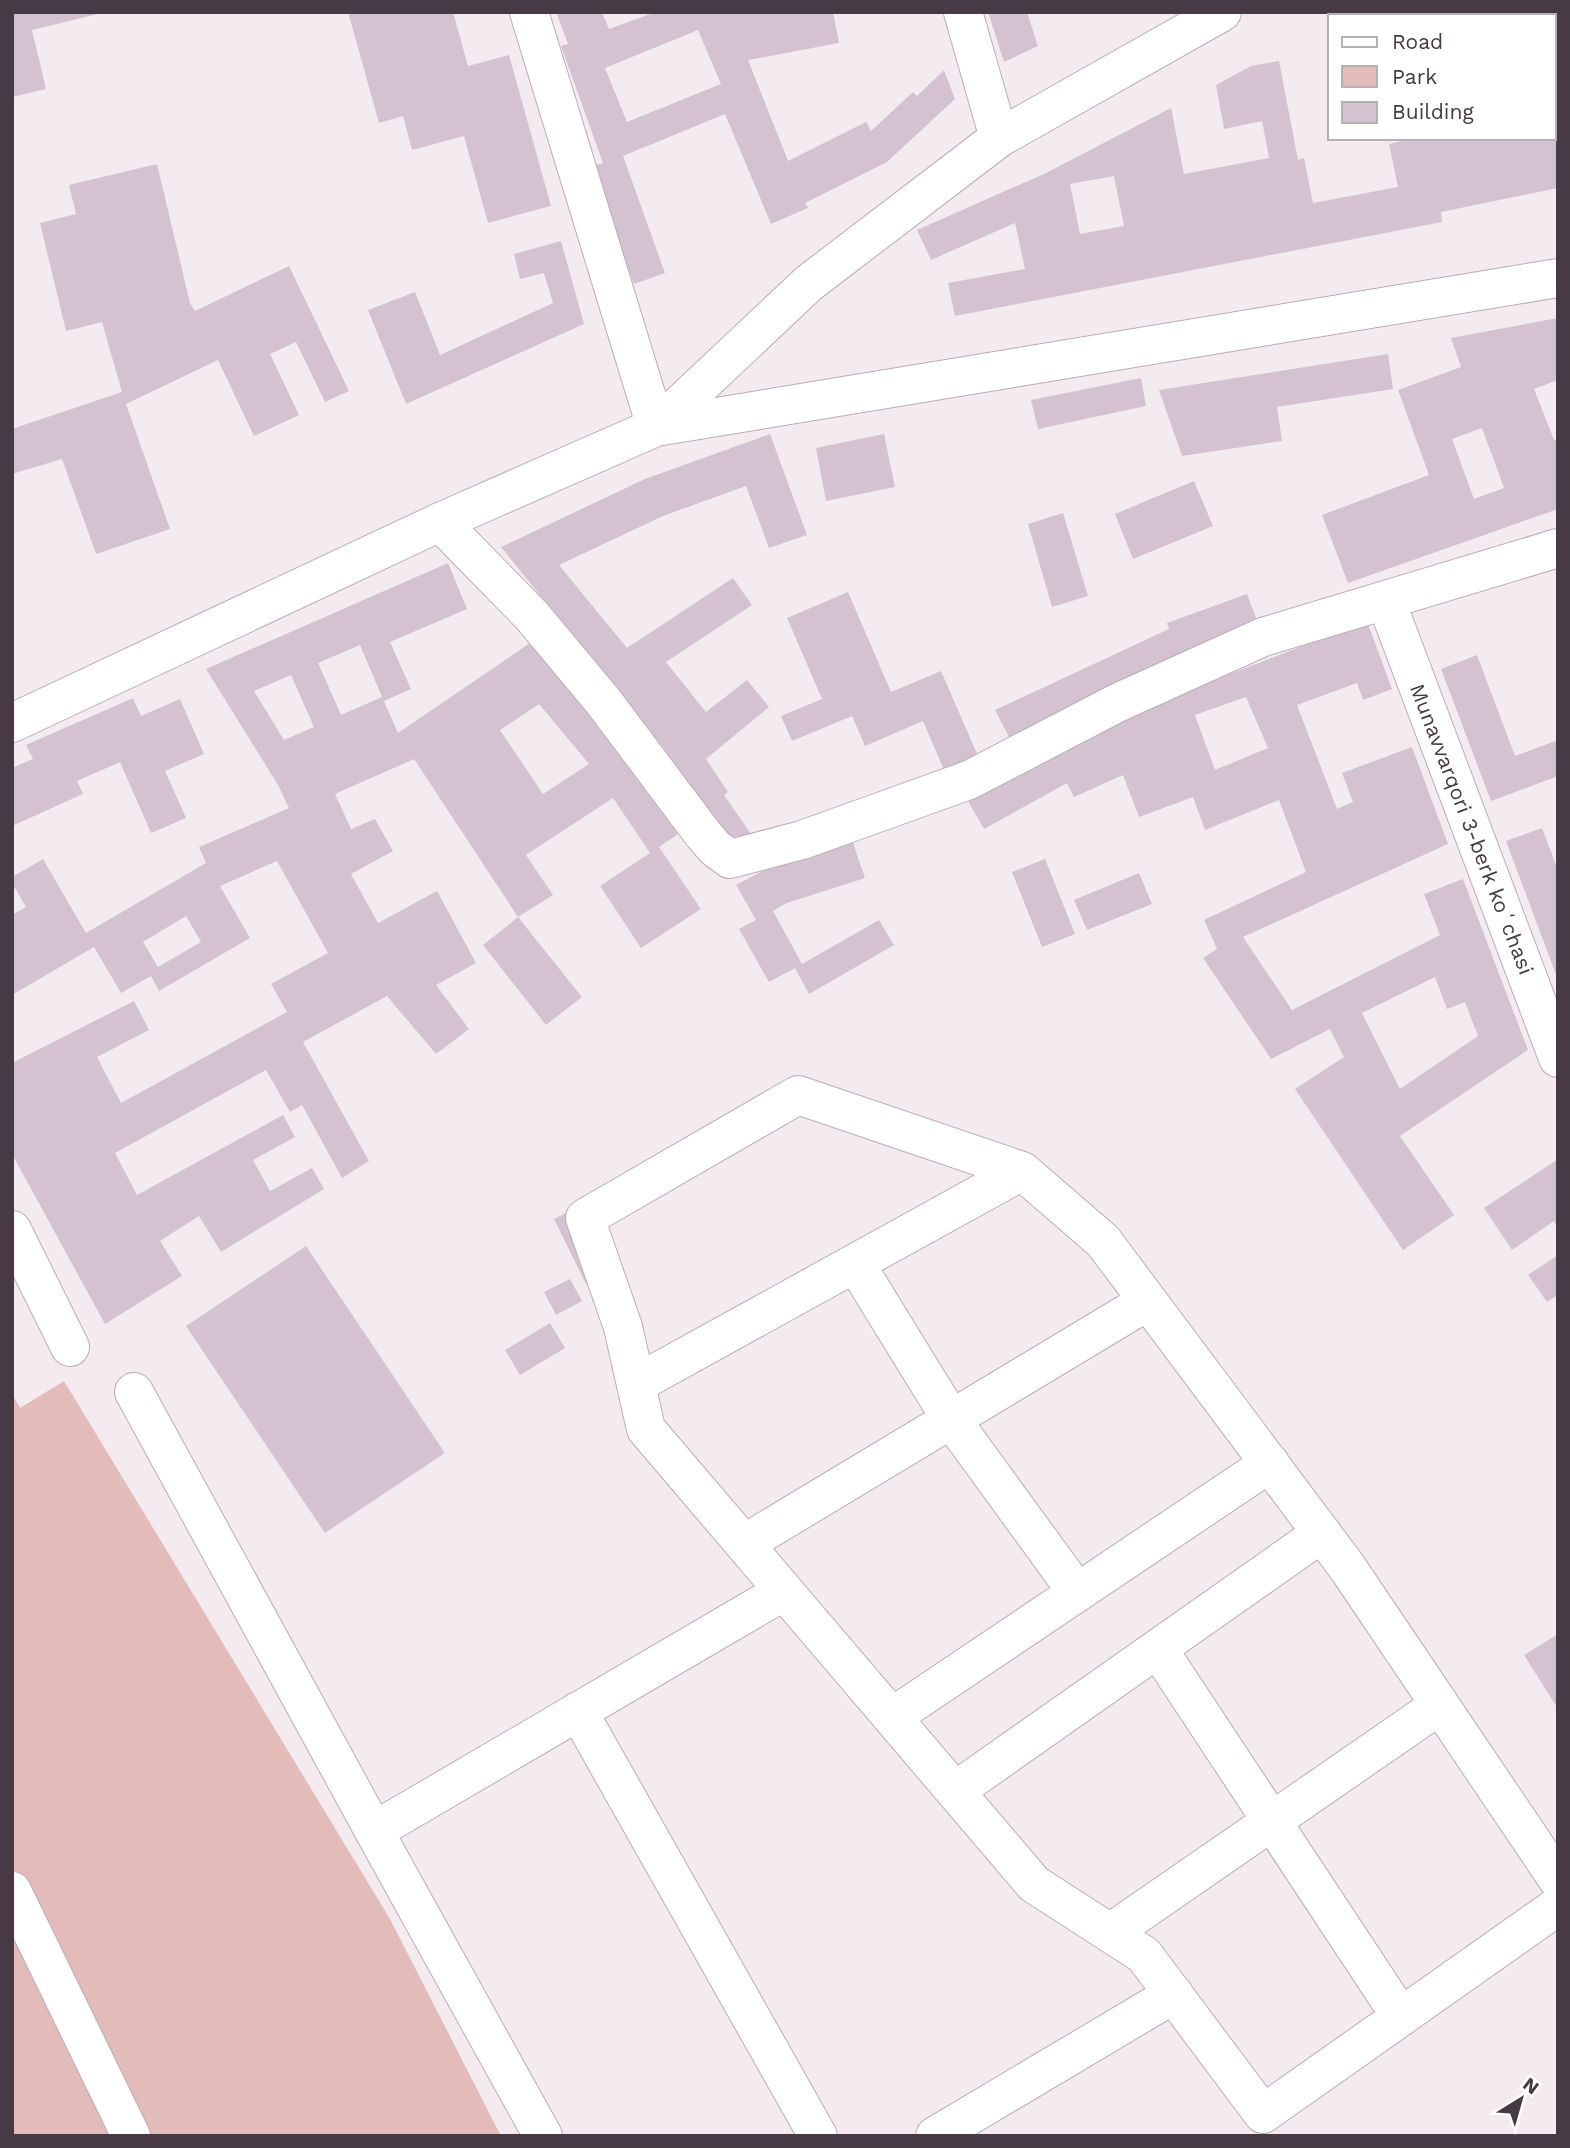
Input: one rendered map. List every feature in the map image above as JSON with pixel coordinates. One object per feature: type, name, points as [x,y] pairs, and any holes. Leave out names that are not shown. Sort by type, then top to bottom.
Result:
[{"type":"street","points":[[529,12],[656,427]]},
{"type":"street","points":[[963,12],[999,138]]},
{"type":"street","points":[[656,427],[810,283],[999,138],[1222,12]]},
{"type":"street","points":[[12,723],[440,522],[656,427],[1558,278]]},
{"type":"street","points":[[440,522],[532,616],[603,701],[703,834],[715,848],[730,859],[802,841],[969,780],[1117,703],[1264,638],[1558,548]]},
{"type":"street","name":"Munavvarqori 3-berk koʻchasi","points":[[1386,601],[1558,1058]]},
{"type":"street","points":[[1558,1880],[1322,1533],[1103,1241],[1022,1171],[798,1095],[585,1218],[623,1327],[646,1429],[1034,1884],[1144,1955],[1263,2113],[1558,1906]]},
{"type":"street","points":[[636,1384],[1022,1171]]},
{"type":"street","points":[[12,1230],[70,1347]]},
{"type":"street","points":[[855,1263],[951,1419],[1077,1592]]},
{"type":"street","points":[[744,1544],[1148,1301]]},
{"type":"street","points":[[134,1392],[543,2136]]},
{"type":"street","points":[[892,1717],[1270,1463]]},
{"type":"street","points":[[956,1791],[1322,1533]]},
{"type":"street","points":[[373,1831],[784,1591]]},
{"type":"street","points":[[1158,1649],[1401,2017]]},
{"type":"street","points":[[1110,1933],[1440,1704]]},
{"type":"street","points":[[578,1712],[818,2136]]},
{"type":"street","points":[[12,1891],[131,2136]]},
{"type":"street","points":[[935,2136],[1174,1994]]},
{"type":"green space","points":[[64,1381],[390,1919],[501,2136],[12,2136],[12,1394],[20,1408]]},
{"type":"building","points":[[12,12],[102,13],[32,30],[46,89],[12,97]]},
{"type":"building","points":[[348,12],[453,12],[468,66],[509,55],[551,206],[488,223],[464,136],[412,150],[403,116],[379,123]]},
{"type":"building","points":[[556,12],[602,12],[609,29],[656,12],[833,12],[839,43],[748,60],[788,161],[866,122],[871,131],[913,92],[917,96],[944,70],[955,99],[887,162],[805,203],[808,208],[771,224],[725,114],[623,156],[665,273],[634,284],[591,167],[603,163],[561,46],[568,44]],"holes":[[[698,30],[721,84],[627,122],[605,68]]]},
{"type":"building","points":[[988,12],[1027,12],[1038,46],[1004,62]]},
{"type":"building","points":[[1279,61],[1298,160],[1304,158],[1313,203],[1398,187],[1389,144],[1406,140],[1556,140],[1558,88],[1558,188],[1441,212],[1442,222],[955,316],[948,283],[1025,269],[1015,223],[931,260],[917,230],[1046,173],[1171,108],[1184,174],[1269,158],[1262,121],[1224,129],[1216,85],[1251,66]],"holes":[[[1114,176],[1124,226],[1080,234],[1070,184]]]},
{"type":"building","points":[[157,164],[190,303],[195,311],[289,266],[349,391],[325,402],[296,342],[270,354],[299,415],[254,436],[218,360],[126,404],[170,529],[96,554],[62,459],[12,474],[12,429],[122,392],[102,322],[66,331],[40,223],[76,214],[69,185]]},
{"type":"building","points":[[561,241],[584,324],[406,404],[368,310],[415,292],[440,355],[553,303],[544,273],[520,279],[514,254]]},
{"type":"building","points":[[1558,318],[1558,380],[1534,389],[1554,440],[1558,439],[1558,509],[1348,583],[1322,515],[1429,475],[1398,390],[1461,367],[1451,338]],"holes":[[[1482,428],[1504,488],[1474,499],[1452,439]]]},
{"type":"building","points":[[1388,354],[1393,389],[1277,407],[1282,441],[1182,456],[1159,390]]},
{"type":"building","points":[[1141,378],[1146,406],[1038,429],[1031,400]]},
{"type":"building","points":[[770,434],[807,535],[769,548],[746,486],[663,516],[559,565],[627,648],[733,578],[752,605],[666,662],[706,712],[747,680],[769,707],[706,759],[728,792],[724,795],[751,834],[726,838],[663,747],[501,547],[645,479]]},
{"type":"building","points":[[884,434],[895,487],[826,501],[816,448]]},
{"type":"building","points":[[1194,481],[1213,526],[1133,559],[1115,514]]},
{"type":"building","points":[[1063,513],[1088,596],[1052,607],[1028,524]]},
{"type":"building","points":[[448,563],[467,609],[390,642],[411,689],[384,701],[398,733],[533,641],[619,744],[678,834],[659,847],[701,909],[641,948],[600,886],[650,853],[613,798],[526,855],[553,895],[518,917],[414,759],[335,794],[351,829],[375,819],[393,851],[351,874],[378,923],[437,891],[476,963],[436,985],[469,1029],[436,1054],[387,996],[303,1042],[369,1161],[342,1178],[302,1105],[290,1112],[266,1070],[115,1153],[137,1195],[283,1115],[295,1137],[253,1160],[270,1191],[312,1168],[324,1189],[221,1252],[199,1216],[160,1241],[182,1276],[105,1324],[12,1154],[12,1063],[134,1001],[149,1030],[97,1057],[121,1103],[287,1012],[271,984],[328,953],[277,861],[220,886],[250,938],[159,991],[151,976],[121,993],[94,947],[12,995],[12,915],[26,907],[12,883],[12,877],[43,859],[86,933],[206,863],[199,847],[289,808],[278,785],[206,669]],"holes":[[[360,645],[382,697],[341,715],[318,663]],[[291,675],[314,727],[284,740],[254,691]],[[539,704],[589,764],[543,794],[500,730]],[[186,916],[201,942],[158,967],[143,942]]]},
{"type":"building","points":[[848,592],[891,692],[941,671],[978,756],[944,770],[923,721],[865,746],[852,716],[792,741],[781,716],[822,699],[787,618]]},
{"type":"building","points":[[1247,594],[1259,626],[1010,739],[995,710],[1169,629],[1167,623]]},
{"type":"building","points":[[1367,621],[1392,689],[1363,700],[1357,683],[1297,705],[1337,809],[1353,802],[1342,773],[1412,747],[1448,844],[1243,937],[1292,1010],[1440,935],[1424,894],[1463,879],[1528,1050],[1400,1136],[1454,1215],[1403,1250],[1295,1089],[1344,1057],[1330,1029],[1271,1059],[1203,958],[1217,949],[1204,920],[1306,872],[1279,800],[1205,830],[1193,797],[1139,817],[1123,775],[1074,797],[1067,783],[984,829],[965,796],[1157,702]],"holes":[[[1246,697],[1268,748],[1215,770],[1195,715]],[[1435,977],[1447,1009],[1465,1002],[1478,1036],[1400,1089],[1362,1013]]]},
{"type":"building","points":[[1477,655],[1515,756],[1558,740],[1558,776],[1491,801],[1441,669]]},
{"type":"building","points":[[133,698],[141,716],[180,699],[204,754],[165,771],[186,818],[151,833],[120,762],[77,781],[83,794],[12,826],[12,768],[33,759],[26,745]]},
{"type":"building","points":[[1542,828],[1558,870],[1558,980],[1506,841]]},
{"type":"building","points":[[852,840],[865,878],[787,903],[773,911],[802,964],[879,920],[894,945],[809,994],[795,968],[769,982],[739,929],[756,920],[736,885],[768,868]]},
{"type":"building","points":[[1045,859],[1075,934],[1042,947],[1012,872]]},
{"type":"building","points":[[1139,873],[1152,904],[1087,930],[1074,900]]},
{"type":"building","points":[[518,917],[582,997],[546,1025],[483,945]]},
{"type":"building","points":[[1558,1159],[1558,1230],[1554,1221],[1512,1250],[1484,1208]]},
{"type":"building","points":[[568,1212],[601,1276],[586,1284],[554,1219]]},
{"type":"building","points":[[306,1246],[445,1453],[325,1533],[186,1326]]},
{"type":"building","points":[[1558,1255],[1558,1295],[1547,1302],[1528,1275]]},
{"type":"building","points":[[570,1279],[582,1301],[556,1315],[544,1292]]},
{"type":"building","points":[[550,1323],[565,1348],[520,1375],[505,1350]]},
{"type":"building","points":[[1558,1634],[1558,1709],[1524,1655]]}]
